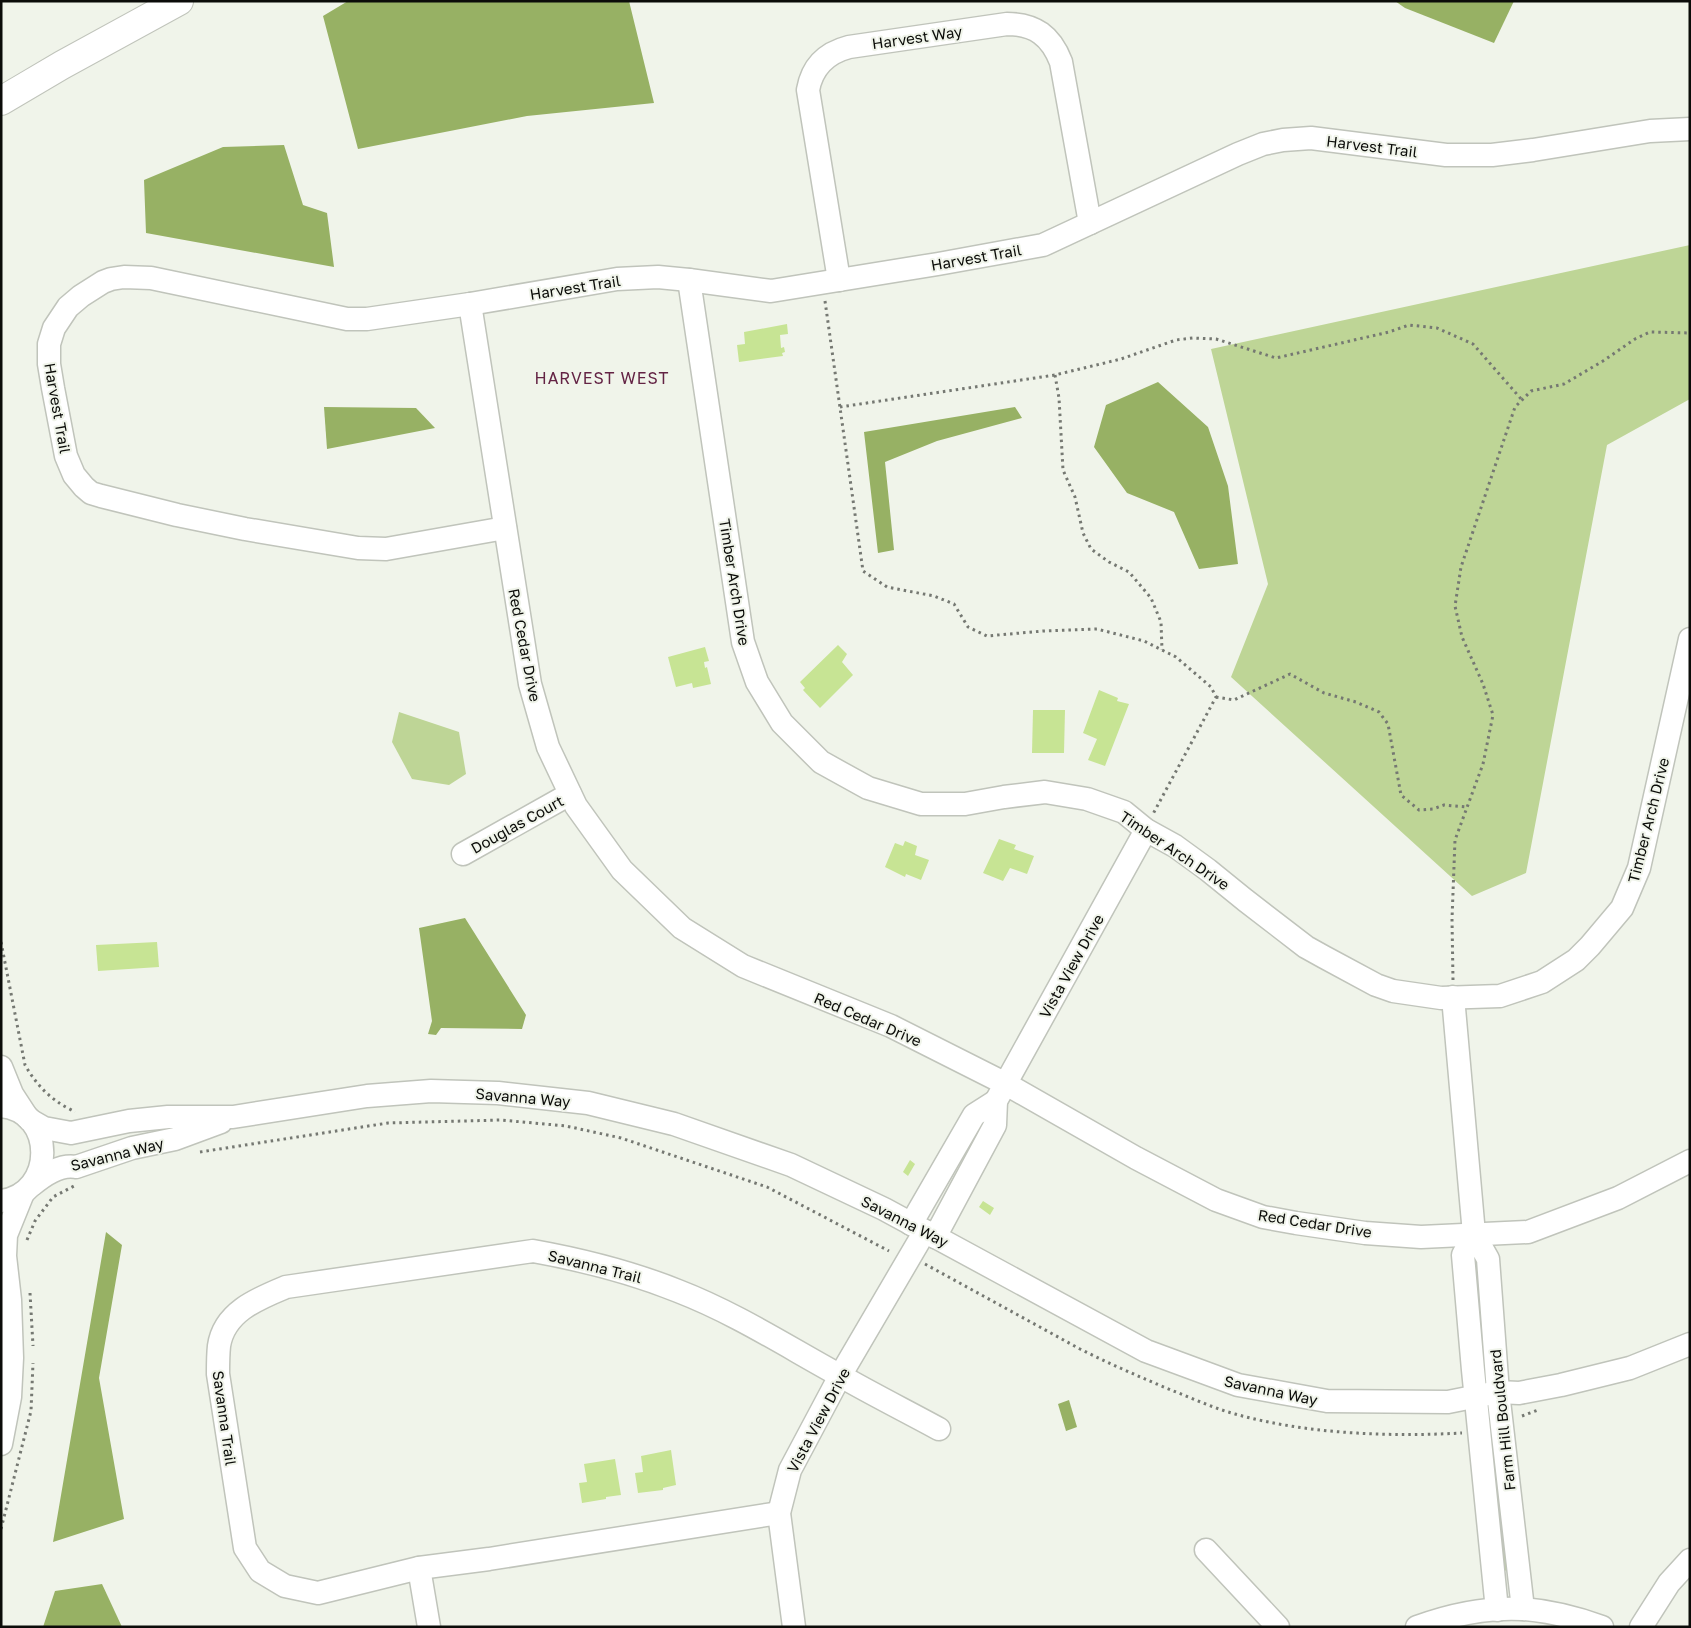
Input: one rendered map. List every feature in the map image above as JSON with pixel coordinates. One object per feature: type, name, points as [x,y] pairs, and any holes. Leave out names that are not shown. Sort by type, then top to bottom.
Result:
[{"type":"highway","points":[[1,101],[62,65],[179,1]]},
{"type":"street","name":"Harvest Way","points":[[831,281],[808,90],[815,70],[822,61],[837,50],[849,47],[1007,24],[1026,26],[1045,35],[1057,52],[1061,62],[1090,223]]},
{"type":"street","name":"Harvest Trail","points":[[505,528],[386,549],[370,550],[245,529],[177,515],[91,493],[79,483],[68,464],[48,354],[54,328],[68,307],[95,287],[111,279],[138,276],[174,281],[347,319],[368,319],[470,304],[617,278],[658,277],[771,291],[938,264],[1043,244],[1246,151],[1263,144],[1283,140],[1311,138],[1446,155],[1492,155],[1650,131],[1690,129]]},
{"type":"street","name":"Timber Arch Drive","points":[[689,280],[743,642],[757,682],[782,723],[821,762],[868,788],[921,804],[965,804],[1045,792],[1087,799],[1124,812],[1146,830],[1175,846],[1208,870],[1306,947],[1376,985],[1393,991],[1442,998],[1500,996],[1542,982],[1576,960],[1595,940],[1622,908],[1639,868],[1690,640]]},
{"type":"street","name":"Red Cedar Drive","points":[[470,304],[530,684],[548,747],[576,806],[622,870],[682,928],[743,966],[891,1026],[1001,1093],[1136,1158],[1216,1200],[1263,1217],[1365,1233],[1421,1237],[1528,1232],[1618,1198],[1690,1162]]},
{"type":"street","name":"Douglas Court","points":[[463,854],[570,794]]},
{"type":"street","name":"Vista View Drive","points":[[794,1627],[779,1513],[790,1470],[840,1376],[924,1231],[974,1114],[1001,1093],[1146,830]]},
{"type":"street","name":"Farm Hill Bouldvard","points":[[1453,997],[1474,1234],[1488,1259],[1498,1392],[1523,1609]]},
{"type":"street","points":[[1,1067],[12,1094],[37,1130],[42,1141],[43,1152],[42,1164],[38,1175],[27,1189],[6,1235],[5,1256],[10,1300],[12,1358],[10,1397],[1,1444]]},
{"type":"street","name":"Savanna Way","points":[[1,1106],[17,1111],[44,1128],[71,1133],[129,1121],[168,1117],[233,1117],[367,1096],[431,1091],[498,1093],[588,1103],[674,1124],[791,1165],[924,1231],[1146,1351],[1238,1385],[1327,1401],[1448,1402],[1498,1392],[1518,1393],[1561,1385],[1630,1368],[1690,1344]]},
{"type":"street","name":"Savanna Way","points":[[1,1201],[14,1198],[44,1175],[69,1166],[76,1167],[132,1148],[175,1139],[233,1117]]},
{"type":"street","name":"Farm Hill Bouldvard","points":[[1474,1234],[1463,1255],[1475,1397],[1497,1610]]},
{"type":"street","name":"Savanna Trail","points":[[779,1513],[419,1568],[318,1593],[285,1586],[260,1571],[245,1548],[218,1374],[219,1345],[227,1324],[234,1315],[258,1298],[286,1287],[532,1251],[621,1270],[680,1292],[750,1324],[840,1376],[939,1428]]},
{"type":"street","points":[[1206,1550],[1278,1627]]},
{"type":"street","points":[[1641,1627],[1670,1582],[1690,1560]]},
{"type":"street","points":[[419,1568],[429,1627]]},
{"type":"street","points":[[1417,1627],[1464,1614],[1523,1609],[1578,1619],[1602,1627]]},
{"type":"path","points":[[831,281],[840,407],[863,571],[888,587],[934,596],[954,604],[968,627],[987,636],[1097,629],[1144,640],[1176,657],[1211,687],[1216,697]]},
{"type":"path","points":[[840,407],[1055,375],[1120,359],[1176,340],[1193,338],[1216,339],[1276,358],[1388,332],[1409,325],[1437,328],[1473,344],[1522,400]]},
{"type":"path","points":[[1453,997],[1452,918],[1455,840],[1483,764],[1493,715],[1483,684],[1462,637],[1455,606],[1461,567],[1515,407],[1530,391],[1564,384],[1635,339],[1650,332],[1690,333]]},
{"type":"path","points":[[1055,375],[1059,398],[1063,470],[1075,497],[1083,533],[1091,549],[1109,562],[1129,572],[1151,598],[1161,622],[1162,650]]},
{"type":"path","points":[[1216,697],[1234,700],[1290,674],[1324,693],[1356,702],[1379,712],[1388,724],[1401,795],[1419,810],[1433,809],[1444,805],[1467,808]]},
{"type":"path","points":[[1146,830],[1216,697]]},
{"type":"path","points":[[1,942],[25,1065],[32,1077],[44,1090],[57,1102],[75,1112]]},
{"type":"path","points":[[198,1152],[388,1123],[501,1120],[566,1126],[621,1138],[767,1187],[889,1251]]},
{"type":"path","points":[[25,1248],[35,1221],[44,1207],[53,1197],[76,1185]]},
{"type":"path","points":[[30,1290],[33,1348]]},
{"type":"path","points":[[1,1529],[31,1411],[33,1358]]},
{"type":"shaded area","points":[[348,1],[629,1],[654,103],[527,116],[358,149],[323,16]]},
{"type":"shaded area","points":[[1395,1],[1514,1],[1494,43],[1405,8]]},
{"type":"shaded area","points":[[284,145],[303,205],[327,213],[334,267],[146,233],[144,180],[223,147]]},
{"type":"shaded area","points":[[1690,245],[1690,399],[1607,445],[1526,873],[1472,896],[1231,677],[1268,584],[1211,349]]},
{"type":"shaded area","points":[[1158,382],[1208,427],[1228,486],[1238,564],[1199,569],[1174,512],[1127,493],[1094,447],[1106,405]]},
{"type":"shaded area","points":[[324,407],[416,408],[435,428],[327,449]]},
{"type":"shaded area","points":[[1015,407],[1022,418],[937,441],[885,462],[894,550],[878,553],[864,432]]},
{"type":"shaded area","points":[[399,712],[459,732],[466,774],[449,785],[412,779],[392,742]]},
{"type":"shaded area","points":[[465,918],[526,1015],[522,1029],[441,1028],[436,1035],[428,1034],[432,1021],[419,928]]},
{"type":"shaded area","points":[[106,1232],[122,1245],[99,1378],[124,1519],[53,1542]]},
{"type":"shaded area","points":[[1069,1400],[1077,1427],[1066,1431],[1058,1404]]},
{"type":"shaded area","points":[[1497,1435],[1510,1570],[1502,1571],[1490,1436]]},
{"type":"shaded area","points":[[102,1584],[122,1627],[43,1627],[55,1591]]},
{"type":"building","points":[[787,324],[788,334],[780,335],[781,348],[784,347],[785,352],[782,353],[783,356],[739,362],[737,345],[745,344],[744,332]]},
{"type":"building","points":[[838,645],[847,654],[842,662],[853,675],[820,708],[803,690],[805,688],[800,682]]},
{"type":"building","points":[[705,647],[709,661],[704,662],[711,684],[693,688],[692,683],[676,687],[668,657]]},
{"type":"building","points":[[1099,690],[1118,698],[1117,701],[1129,704],[1105,766],[1088,760],[1097,739],[1083,733]]},
{"type":"building","points":[[1033,710],[1065,710],[1064,753],[1032,753]]},
{"type":"building","points":[[999,839],[1016,845],[1014,849],[1034,856],[1027,874],[1010,868],[1003,881],[983,873]]},
{"type":"building","points":[[905,841],[917,846],[915,855],[929,860],[921,880],[906,874],[905,877],[885,867],[895,843],[903,846]]},
{"type":"building","points":[[157,942],[159,967],[98,971],[96,945]]},
{"type":"building","points":[[910,1160],[915,1164],[908,1176],[903,1172]]},
{"type":"building","points":[[983,1201],[994,1208],[990,1215],[979,1207]]},
{"type":"building","points":[[671,1450],[676,1485],[663,1488],[663,1490],[638,1493],[635,1473],[643,1472],[641,1456]]},
{"type":"building","points":[[615,1459],[621,1495],[582,1503],[579,1483],[587,1482],[584,1464]]},
{"type":"district","name":"HARVEST WEST","points":[[602,378]]}]
